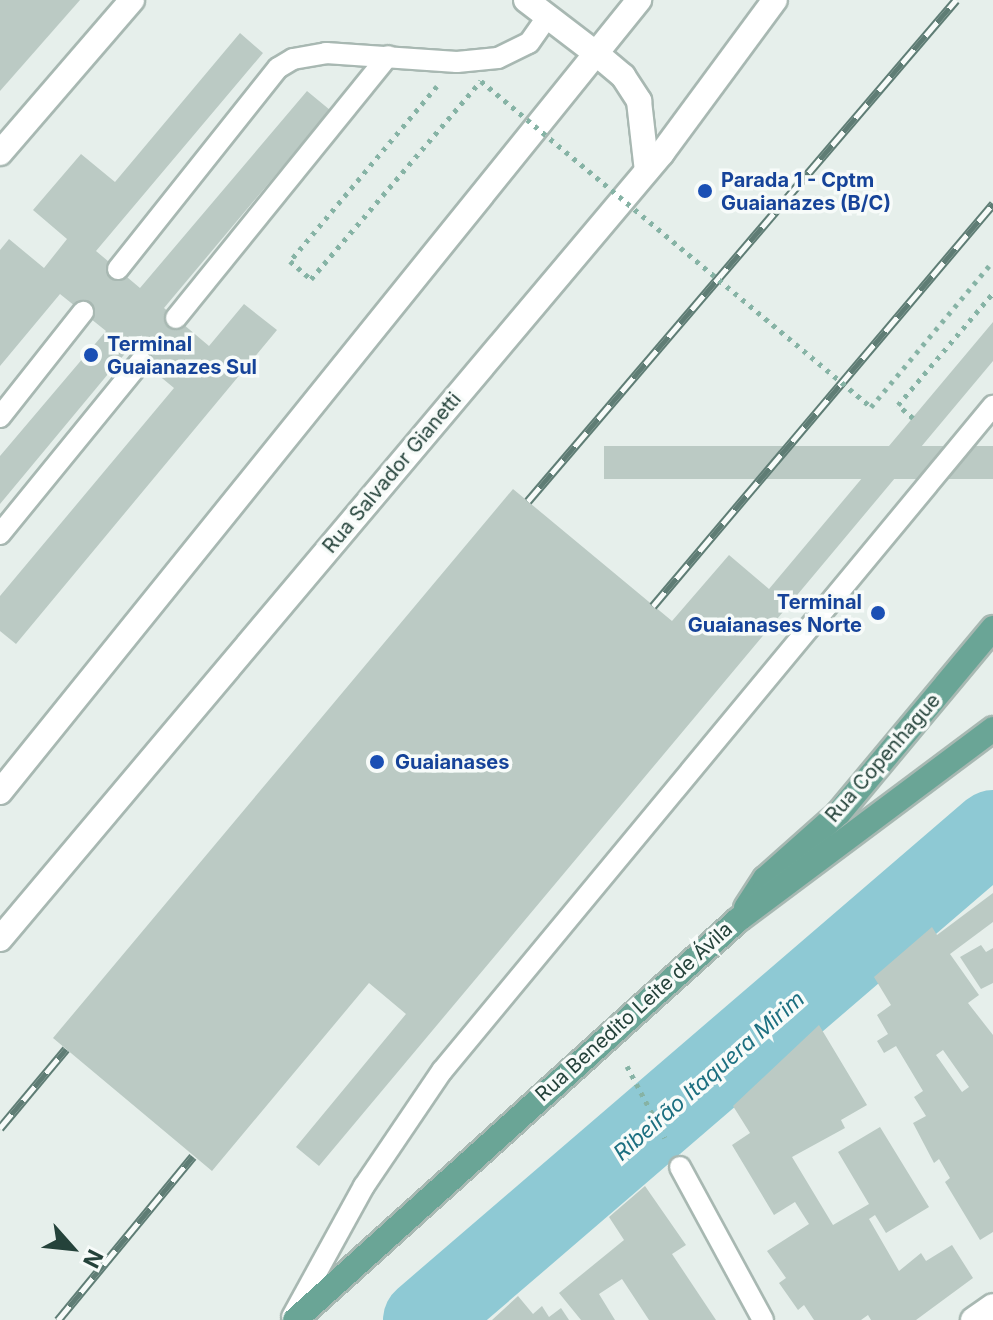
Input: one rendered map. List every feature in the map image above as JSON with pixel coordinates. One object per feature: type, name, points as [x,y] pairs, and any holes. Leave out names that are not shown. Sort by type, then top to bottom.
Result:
[{"type":"main road","points":[[0,153],[132,0]]},
{"type":"main road","points":[[526,0],[623,76],[639,101],[647,171]]},
{"type":"main road","points":[[0,792],[598,55],[639,0]]},
{"type":"main road","name":"Rua Salvador Gianetti","points":[[1,937],[647,171],[775,0]]},
{"type":"main road","name":"Rua Copenhague","points":[[738,920],[765,879],[839,813],[993,628]]},
{"type":"main road","name":"Rua Benedito Leite de Ávila","points":[[293,1320],[738,920],[993,729]]},
{"type":"main road","points":[[973,1320],[993,1306]]},
{"type":"lane","points":[[118,269],[278,68],[308,54],[457,62],[511,56],[529,43],[548,16]]},
{"type":"lane","points":[[176,318],[388,56]]},
{"type":"lane","points":[[0,417],[83,312]]},
{"type":"lane","points":[[0,534],[141,361]]},
{"type":"lane","points":[[293,1320],[364,1186],[442,1071],[993,406]]},
{"type":"lane","points":[[680,1167],[763,1320]]},
{"type":"path","points":[[437,86],[290,261],[311,279],[481,81],[871,407],[993,261]]},
{"type":"path","points":[[913,418],[898,405],[993,293]]},
{"type":"path","points":[[635,1080],[680,1167]]},
{"type":"building","points":[[0,0],[80,0],[0,91]]},
{"type":"building","points":[[240,33],[263,53],[96,251],[140,288],[307,91],[330,110],[164,308],[209,346],[244,304],[277,330],[16,644],[0,631],[0,596],[174,388],[128,350],[0,504],[0,456],[106,331],[60,294],[0,366],[0,250],[9,239],[44,268],[67,239],[33,210],[81,154],[115,182]]},
{"type":"building","name":"Guaianases","points":[[993,322],[993,361],[319,1166],[296,1147],[406,1014],[369,983],[212,1171],[53,1038],[513,489],[672,621],[729,555],[769,589]]},
{"type":"building","points":[[604,446],[993,446],[993,479],[604,479]]},
{"type":"building","points":[[993,893],[993,922],[950,954],[979,995],[968,1003],[993,1035],[993,1232],[980,1240],[945,1182],[950,1178],[939,1159],[934,1163],[913,1123],[926,1116],[914,1097],[923,1091],[896,1046],[884,1053],[877,1041],[888,1034],[877,1015],[891,1005],[874,977],[932,927],[937,935]],"holes":[[[943,1050],[969,1087],[962,1092],[936,1055]]]},
{"type":"building","points":[[981,945],[986,952],[993,948],[993,983],[981,989],[960,957]]},
{"type":"building","points":[[819,1025],[867,1105],[841,1120],[845,1128],[792,1157],[833,1225],[869,1204],[838,1152],[880,1127],[929,1207],[886,1233],[875,1215],[869,1219],[899,1271],[921,1253],[926,1261],[952,1245],[973,1278],[916,1320],[871,1320],[868,1315],[861,1320],[814,1320],[804,1305],[798,1310],[779,1283],[786,1278],[767,1251],[809,1224],[795,1202],[774,1215],[732,1145],[750,1133],[733,1106]]},
{"type":"building","points":[[645,1186],[686,1245],[672,1254],[716,1320],[649,1320],[622,1279],[599,1294],[615,1320],[581,1320],[559,1293],[624,1240],[609,1217]]},
{"type":"building","points":[[518,1296],[533,1314],[542,1306],[549,1317],[561,1308],[569,1320],[492,1320]]},
{"type":"waterway","name":"Ribeirão Itaquera Mirim","points":[[424,1320],[993,831]]},
{"type":"railway","points":[[528,501],[956,0]]},
{"type":"railway","points":[[653,606],[993,204]]},
{"type":"railway","points":[[0,1128],[66,1049]]},
{"type":"railway","points":[[58,1320],[193,1156]]},
{"type":"place","name":"Parada 1 - Cptm Guaianazes (B/C)","points":[[705,191]]},
{"type":"place","name":"Terminal Guaianazes Sul","points":[[91,355]]},
{"type":"place","name":"Terminal Guaianases Norte","points":[[878,613]]},
{"type":"place","name":"Guaianases","points":[[377,762]]}]
